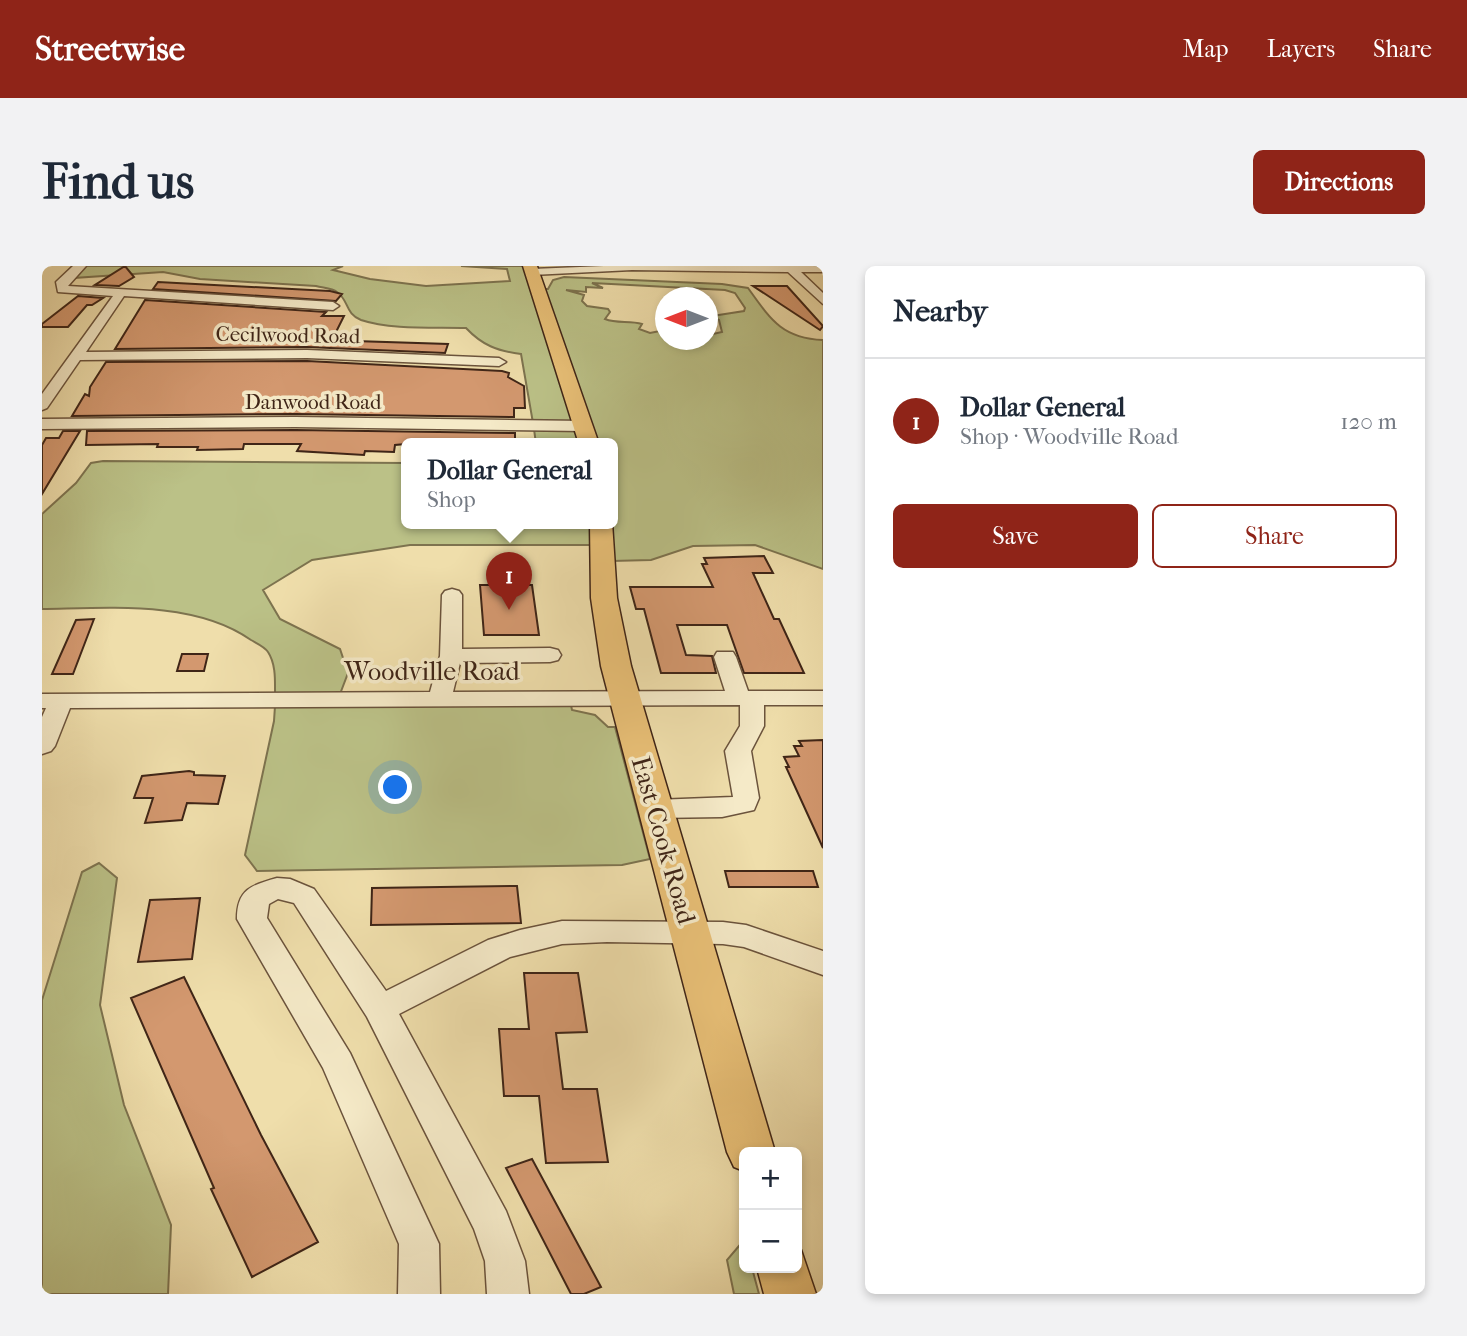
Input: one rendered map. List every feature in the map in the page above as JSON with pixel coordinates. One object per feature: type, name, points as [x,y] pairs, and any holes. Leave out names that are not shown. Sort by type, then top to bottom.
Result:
[{"type":"main road","points":[[531,269],[586,435]]},
{"type":"main road","name":"East Cook Road","points":[[602,529],[602,576],[606,614],[624,699],[750,1147]]},
{"type":"main road","points":[[784,1273],[790,1294]]},
{"type":"street","points":[[80,266],[62,282],[62,289],[333,306]]},
{"type":"street","points":[[531,269],[823,269]]},
{"type":"street","points":[[791,269],[823,300]]},
{"type":"street","points":[[42,405],[120,294]]},
{"type":"street","name":"Cecilwood Road","points":[[77,356],[307,354],[499,362]]},
{"type":"street","name":"Danwood Road","points":[[42,424],[295,422],[586,435]]},
{"type":"street","points":[[443,699],[441,690],[451,656],[452,595]]},
{"type":"street","points":[[451,656],[550,655]]},
{"type":"street","points":[[655,809],[744,804],[746,798],[738,751],[753,727],[756,716],[724,657]]},
{"type":"street","name":"Woodville Road","points":[[52,701],[823,698]]},
{"type":"street","points":[[42,746],[52,701]]},
{"type":"street","points":[[419,1294],[419,1244],[338,1063],[252,919],[252,902],[267,890],[290,889],[304,896],[380,1009],[492,1224],[505,1262],[509,1294]]},
{"type":"street","points":[[380,1009],[507,945],[541,936],[569,933],[723,933],[746,936],[823,963]]},
{"type":"green space","points":[[86,266],[343,266],[333,270],[370,279],[426,286],[510,281],[507,269],[461,266],[525,266],[576,424],[533,423],[521,354],[490,346],[466,328],[399,327],[361,320],[352,314],[341,295],[316,286],[200,279],[163,272],[73,278]]},
{"type":"green space","points":[[564,277],[722,284],[748,288],[771,318],[787,331],[809,339],[823,340],[823,569],[755,545],[693,546],[651,560],[612,561],[612,529],[618,529],[618,438],[595,438],[544,289],[548,289],[553,280]]},
{"type":"green space","points":[[534,429],[579,430],[581,438],[535,438]]},
{"type":"green space","points":[[91,463],[401,463],[401,529],[592,529],[591,545],[410,545],[312,560],[263,590],[280,619],[340,649],[348,673],[340,694],[275,694],[274,667],[267,650],[229,627],[178,612],[150,609],[42,609],[42,514],[76,483]]},
{"type":"green space","points":[[571,705],[572,710],[595,715],[608,727],[615,727],[650,859],[622,865],[257,871],[245,855],[275,706]]},
{"type":"green space","points":[[99,863],[117,878],[100,1005],[124,1105],[171,1225],[168,1294],[42,1294],[42,1000],[82,872]]},
{"type":"green space","points":[[739,1246],[739,1273],[753,1273],[759,1294],[734,1294],[727,1260]]},
{"type":"building","points":[[125,266],[134,277],[119,286],[95,285]]},
{"type":"building","points":[[158,282],[330,291],[342,294],[336,301],[153,289]]},
{"type":"building","points":[[753,286],[787,286],[823,326],[820,330]]},
{"type":"building","points":[[78,296],[103,298],[87,305],[68,327],[42,327],[42,324]]},
{"type":"building","points":[[145,300],[326,312],[322,316],[344,316],[334,336],[357,336],[355,341],[448,344],[445,353],[307,347],[115,349]]},
{"type":"building","points":[[307,361],[502,371],[509,373],[508,377],[524,386],[525,408],[514,408],[514,417],[295,414],[72,416],[85,394],[89,396],[90,387],[106,362]]},
{"type":"building","points":[[63,431],[80,431],[42,494],[42,445],[46,438],[59,438]]},
{"type":"building","points":[[87,431],[515,433],[515,438],[401,438],[401,444],[395,445],[394,452],[365,451],[364,455],[297,451],[301,444],[244,444],[243,449],[197,450],[198,447],[157,447],[158,444],[86,445]]},
{"type":"building","points":[[764,556],[773,573],[753,573],[774,619],[779,619],[804,673],[744,673],[727,625],[677,625],[686,655],[712,656],[716,673],[661,673],[644,609],[636,609],[630,587],[713,587],[702,564],[707,564],[704,558]]},
{"type":"building","points":[[480,585],[532,585],[539,635],[484,635]]},
{"type":"building","points":[[94,619],[73,674],[52,674],[76,620]]},
{"type":"building","points":[[182,654],[208,654],[204,671],[177,671]]},
{"type":"building","points":[[823,740],[823,848],[786,767],[789,767],[784,757],[799,756],[794,746],[802,746],[799,741]]},
{"type":"building","points":[[194,772],[194,775],[225,776],[218,804],[187,803],[182,820],[145,823],[153,798],[134,798],[142,776]]},
{"type":"building","points":[[725,871],[813,871],[818,887],[729,887]]},
{"type":"building","points":[[517,886],[521,923],[371,925],[372,888]]},
{"type":"building","points":[[200,898],[192,959],[138,962],[150,900]]},
{"type":"building","points":[[524,973],[578,973],[587,1032],[556,1033],[563,1089],[597,1089],[608,1162],[546,1163],[539,1096],[504,1096],[499,1029],[529,1029]]},
{"type":"building","points":[[184,977],[261,1135],[318,1242],[252,1277],[211,1189],[214,1188],[131,998]]},
{"type":"building","points":[[532,1159],[601,1287],[584,1294],[571,1294],[506,1168]]},
{"type":"place","name":"Dollar General","points":[[509,610]]}]
